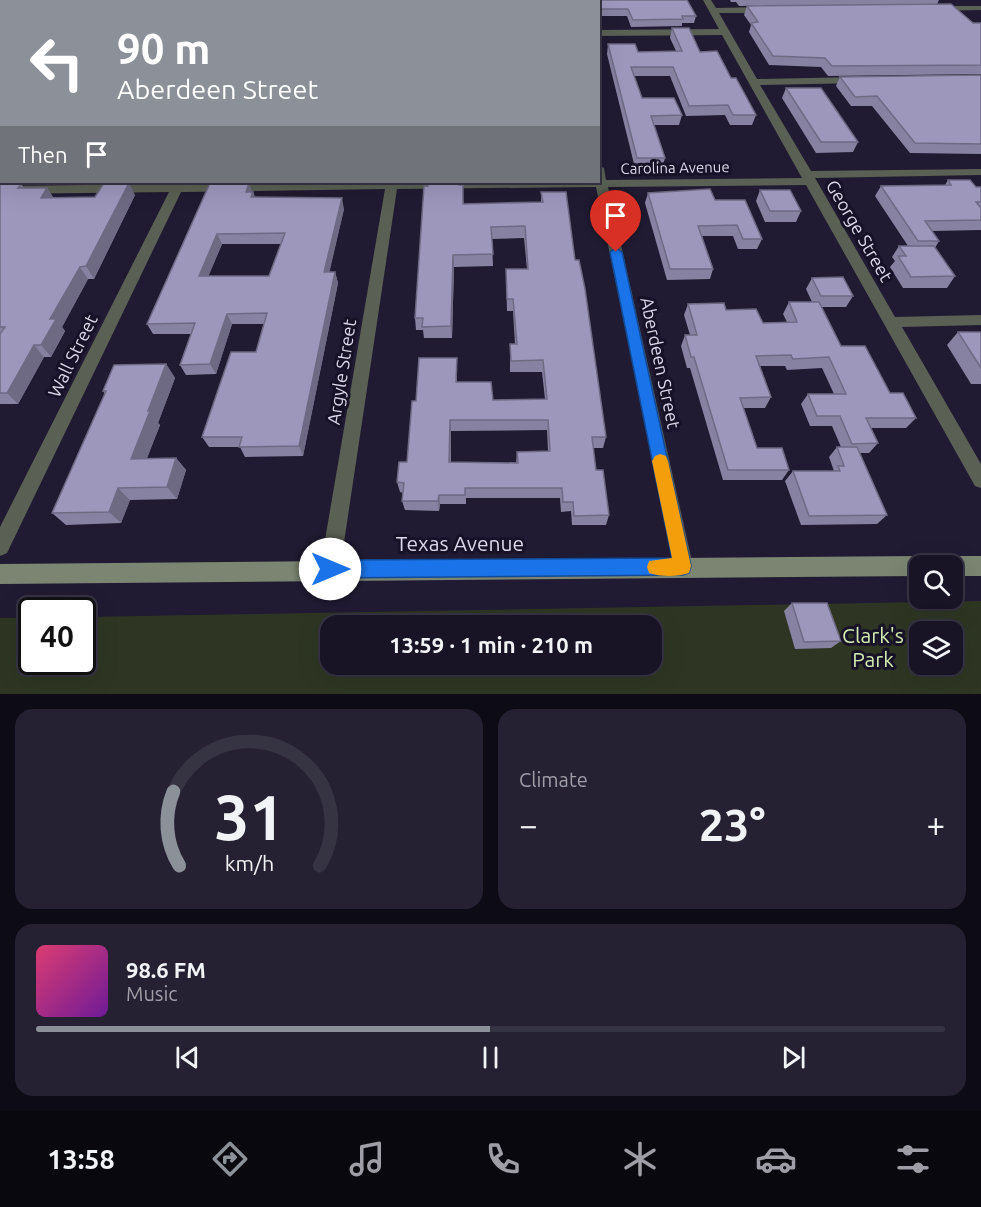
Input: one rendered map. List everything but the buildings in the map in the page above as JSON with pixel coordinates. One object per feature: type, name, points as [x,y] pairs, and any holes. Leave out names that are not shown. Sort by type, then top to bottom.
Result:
[{"type":"street","points":[[710,5],[771,10]]},
{"type":"street","name":"George Street","points":[[710,5],[981,480]]},
{"type":"street","points":[[923,9],[981,8]]},
{"type":"street","points":[[600,33],[724,32]]},
{"type":"street","points":[[752,82],[867,80]]},
{"type":"street","name":"Carolina Avenue","points":[[0,190],[179,184],[602,184],[981,172]]},
{"type":"street","name":"Aberdeen Street","points":[[600,176],[683,566]]},
{"type":"street","name":"Wall Street","points":[[0,547],[179,184]]},
{"type":"street","name":"Argyle Street","points":[[330,569],[392,184]]},
{"type":"street","points":[[891,322],[981,320]]},
{"type":"street","name":"Texas Avenue","points":[[0,573],[909,566]]},
{"type":"street","points":[[963,566],[981,566]]},
{"type":"green space","name":"Clark's Park","points":[[963,601],[981,601],[981,694],[0,694],[0,618],[18,618],[18,675],[96,675],[96,617],[909,602],[909,609],[963,609]]},
{"type":"slow traffic","points":[[655,567],[683,566],[660,461]]},
{"type":"route","points":[[330,569],[683,566],[616,252]]}]
